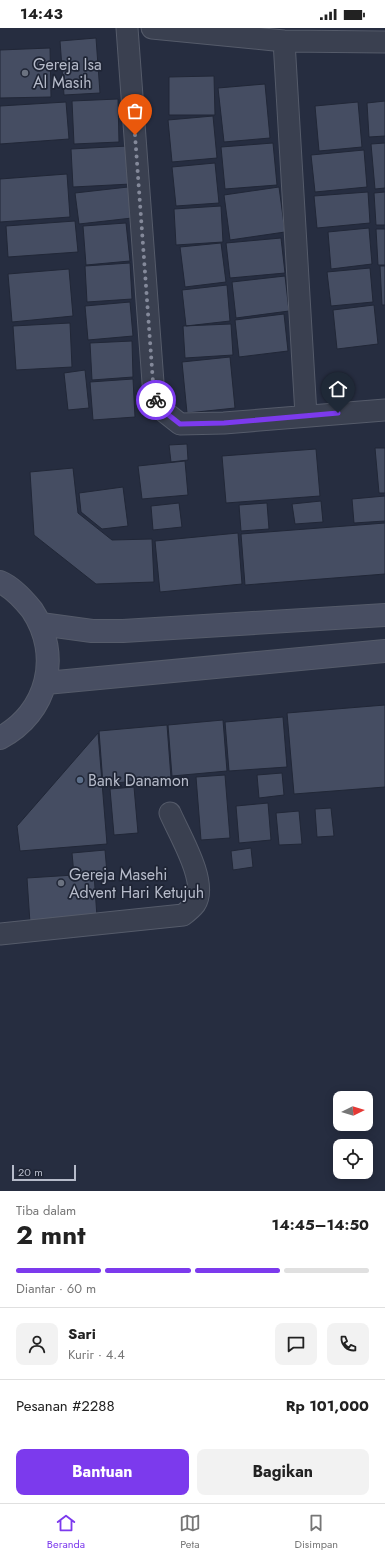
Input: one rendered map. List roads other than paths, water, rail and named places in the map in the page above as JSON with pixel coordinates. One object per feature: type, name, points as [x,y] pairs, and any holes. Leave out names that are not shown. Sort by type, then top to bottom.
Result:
[{"type":"street","points":[[127,28],[154,396],[161,409],[180,424],[224,423],[385,410]]},
{"type":"street","points":[[152,28],[284,41],[385,42]]},
{"type":"street","points":[[284,41],[306,416]]},
{"type":"street","points":[[0,582],[25,600],[40,624],[48,653],[46,683],[34,709],[14,731],[0,738]]},
{"type":"street","points":[[40,624],[92,631],[123,631],[385,615]]},
{"type":"street","points":[[46,683],[385,651]]},
{"type":"street","points":[[0,934],[183,915],[195,904],[198,888],[198,874],[170,814]]},
{"type":"place","name":"Gereja Isa Al Masih","points":[[25,73]]},
{"type":"place","name":"Bank Danamon","points":[[80,780]]},
{"type":"place","name":"Gereja Masehi Advent Hari Ketujuh","points":[[61,883]]}]
